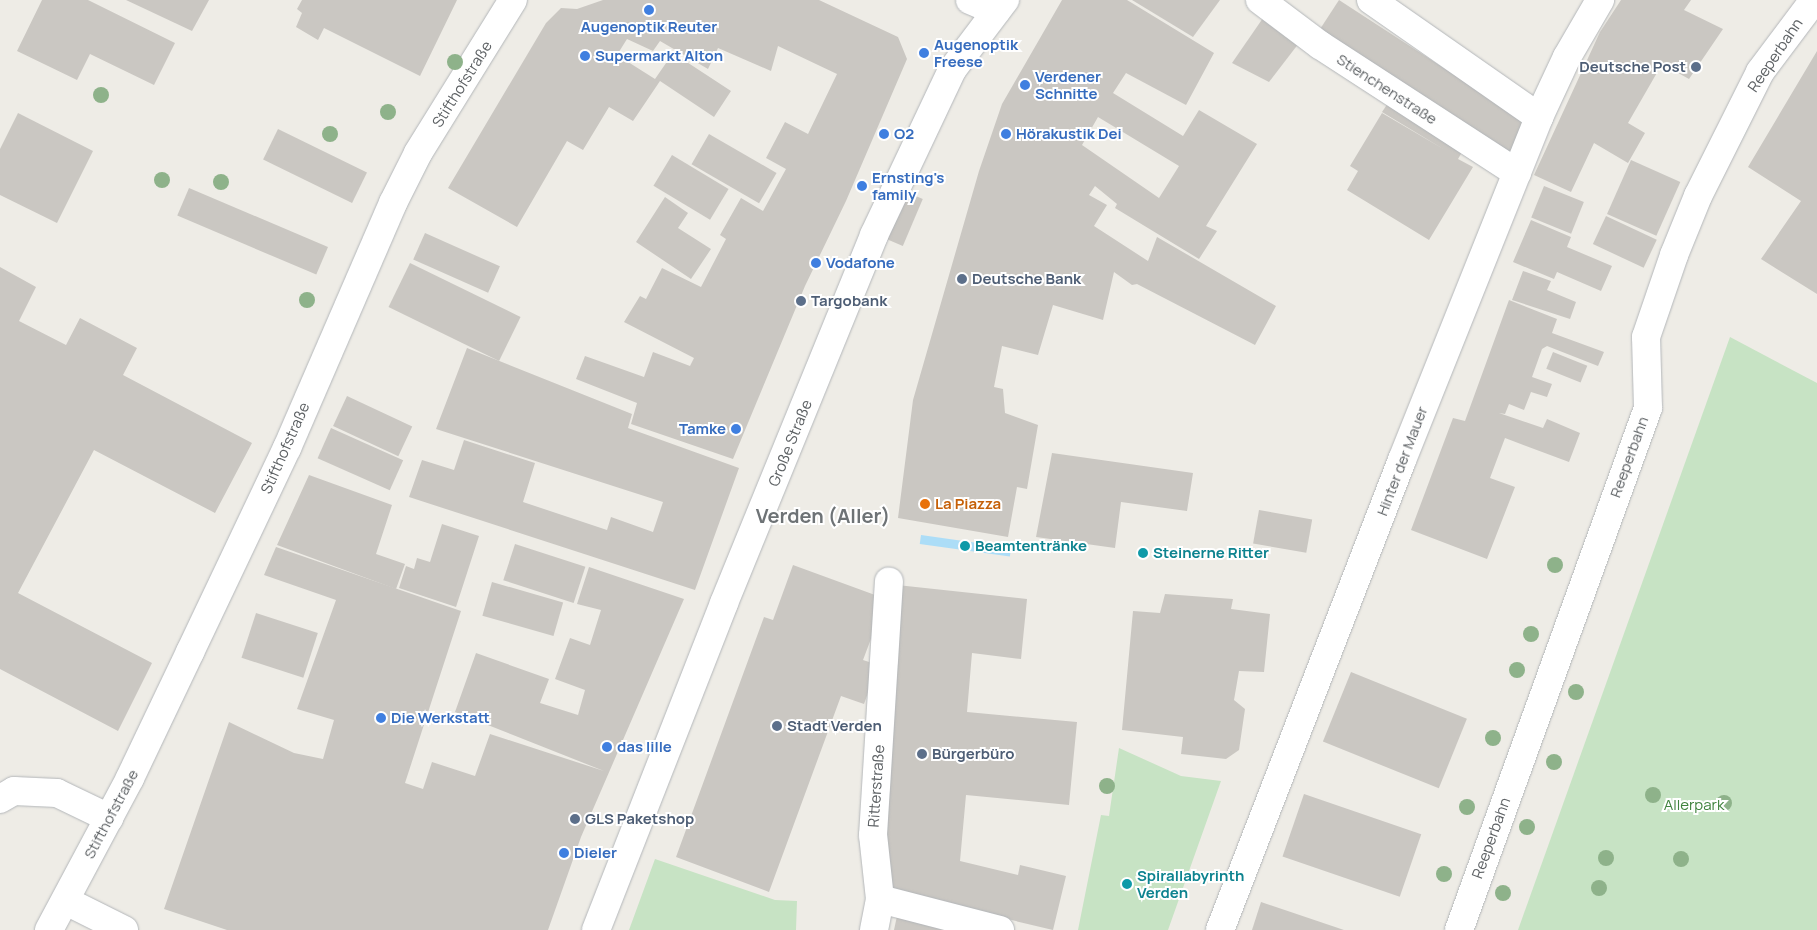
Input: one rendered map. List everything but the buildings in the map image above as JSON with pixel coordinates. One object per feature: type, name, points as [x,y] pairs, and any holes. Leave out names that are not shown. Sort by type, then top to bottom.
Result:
[{"type":"street","name":"Stifthofstraße","points":[[49,930],[109,818],[287,448],[393,204],[418,154],[513,0]]},
{"type":"street","points":[[970,0],[1001,6]]},
{"type":"street","name":"Stienchenstraße","points":[[1260,0],[1320,45],[1517,174]]},
{"type":"street","points":[[1371,0],[1539,117]]},
{"type":"street","name":"Hinter der Mauer","points":[[1220,930],[1402,460],[1539,117],[1567,57],[1600,0]]},
{"type":"street","name":"Reeperbahn","points":[[1459,930],[1648,408],[1646,337],[1674,255],[1706,180],[1760,72],[1814,0]]},
{"type":"street","name":"Große Straße","points":[[596,930],[724,603],[874,235],[952,70],[1001,6]]},
{"type":"street","name":"Ritterstraße","points":[[874,930],[880,899],[873,835],[889,582]]},
{"type":"street","points":[[0,799],[22,790],[57,793],[109,818]]},
{"type":"street","points":[[880,899],[1000,930]]},
{"type":"street","points":[[66,901],[124,930]]},
{"type":"green space","name":"Allerpark","points":[[1730,337],[1817,383],[1817,930],[1518,930]]},
{"type":"green space","points":[[1119,748],[1181,776],[1221,781],[1168,930],[1078,930],[1101,815],[1109,816]]},
{"type":"green space","points":[[655,859],[775,900],[797,901],[796,930],[629,930]]},
{"type":"water","name":"Beamtentränke","points":[[921,535],[1011,548],[1010,557],[920,544]]},
{"type":"place","name":"Augenoptik Reuter","points":[[649,10]]},
{"type":"place","name":"Augenoptik Freese","points":[[924,53]]},
{"type":"place","name":"Supermarkt Alton","points":[[585,56]]},
{"type":"place","name":"Deutsche Post","points":[[1696,67]]},
{"type":"place","name":"Verdener Schnitte","points":[[1025,85]]},
{"type":"place","name":"O2","points":[[884,134]]},
{"type":"place","name":"Hörakustik Dei","points":[[1006,134]]},
{"type":"place","name":"Ernsting's family","points":[[862,186]]},
{"type":"place","name":"Vodafone","points":[[816,263]]},
{"type":"place","name":"Deutsche Bank","points":[[962,279]]},
{"type":"place","name":"Targobank","points":[[801,301]]},
{"type":"place","name":"Tamke","points":[[736,429]]},
{"type":"place","name":"La Piazza","points":[[925,504]]},
{"type":"place","name":"Beamtentränke","points":[[965,546]]},
{"type":"place","name":"Steinerne Ritter","points":[[1143,553]]},
{"type":"place","name":"Die Werkstatt","points":[[381,718]]},
{"type":"place","name":"Stadt Verden","points":[[777,726]]},
{"type":"place","name":"das lille","points":[[607,747]]},
{"type":"place","name":"Bürgerbüro","points":[[922,754]]},
{"type":"place","name":"GLS Paketshop","points":[[575,819]]},
{"type":"place","name":"Dieler","points":[[564,853]]},
{"type":"place","name":"Spirallabyrinth Verden","points":[[1127,884]]},
{"type":"district","name":"Verden (Aller)","points":[[823,515]]}]
